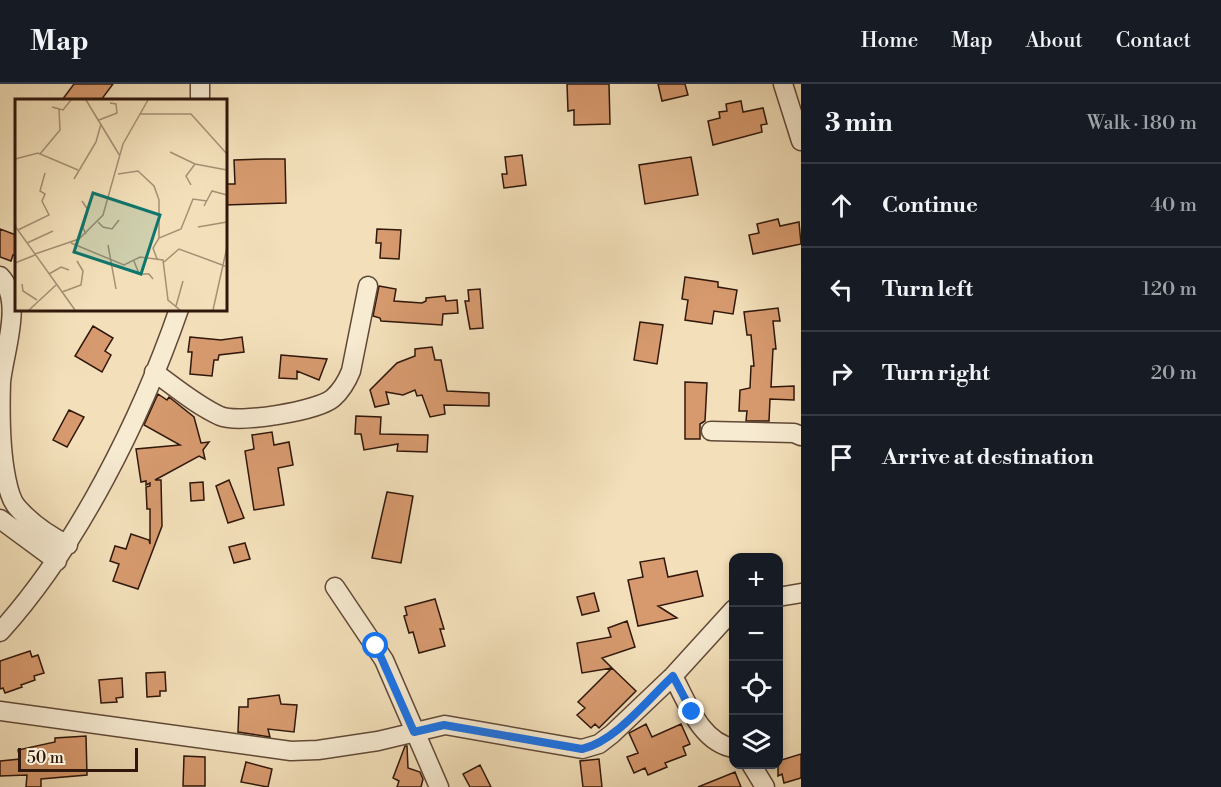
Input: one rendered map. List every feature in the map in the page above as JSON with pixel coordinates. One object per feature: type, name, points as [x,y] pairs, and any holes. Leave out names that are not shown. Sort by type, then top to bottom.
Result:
[{"type":"street","points":[[783,84],[801,141]]},
{"type":"street","points":[[0,276],[8,284],[12,309],[1,383],[1,453],[10,494],[16,506],[53,537],[68,545]]},
{"type":"street","points":[[154,372],[222,417],[246,419],[276,416],[332,400],[347,382],[351,371],[368,286]]},
{"type":"street","points":[[0,632],[68,545],[124,436],[154,372],[179,310]]},
{"type":"street","points":[[711,431],[794,433],[801,436]]},
{"type":"street","points":[[0,519],[57,561]]},
{"type":"street","points":[[335,587],[384,660],[439,787]]},
{"type":"street","points":[[783,596],[801,593]]},
{"type":"street","points":[[0,711],[291,751],[318,750],[444,725],[582,749],[599,744],[612,734],[673,676],[729,614]]},
{"type":"street","points":[[673,676],[705,731],[720,746],[729,747]]},
{"type":"street","points":[[754,769],[765,787]]},
{"type":"building","points":[[74,84],[113,84],[102,99],[63,99]]},
{"type":"building","points":[[567,84],[609,84],[610,124],[574,125],[574,110],[568,111]]},
{"type":"building","points":[[658,84],[685,84],[688,95],[662,101]]},
{"type":"building","points":[[741,101],[743,112],[763,108],[767,124],[761,125],[762,132],[713,145],[708,121],[720,118],[719,112],[727,111],[726,104]]},
{"type":"building","points":[[522,155],[526,185],[504,188],[502,174],[507,174],[505,157]]},
{"type":"building","points":[[691,157],[698,195],[645,204],[639,165]]},
{"type":"building","points":[[285,159],[286,203],[226,205],[226,184],[235,184],[234,160]]},
{"type":"building","points":[[778,219],[780,226],[799,222],[801,244],[753,254],[749,235],[759,233],[757,224]]},
{"type":"building","points":[[0,229],[15,235],[15,256],[13,255],[11,261],[0,257]]},
{"type":"building","points":[[377,229],[401,230],[399,259],[380,258],[381,243],[376,243]]},
{"type":"building","points":[[685,277],[718,282],[718,287],[737,290],[733,314],[714,311],[712,324],[685,320],[688,300],[682,299]]},
{"type":"building","points":[[379,286],[396,289],[394,301],[422,303],[426,301],[426,298],[445,296],[446,301],[457,300],[458,313],[443,314],[442,325],[381,321],[380,318],[373,316]]},
{"type":"building","points":[[480,289],[483,328],[470,329],[465,301],[469,301],[468,290]]},
{"type":"building","points":[[778,308],[780,321],[773,321],[776,349],[773,349],[771,387],[794,386],[794,400],[770,399],[769,421],[746,421],[747,411],[739,411],[740,390],[750,388],[751,366],[754,366],[751,335],[747,335],[744,312]]},
{"type":"building","points":[[640,322],[663,325],[657,364],[634,360]]},
{"type":"building","points":[[93,326],[113,338],[105,351],[111,355],[102,372],[75,356]]},
{"type":"building","points":[[190,337],[221,340],[242,337],[244,352],[219,355],[218,360],[214,360],[212,376],[190,374],[192,352],[188,352]]},
{"type":"building","points":[[432,347],[435,360],[441,360],[447,391],[489,393],[489,406],[444,405],[445,414],[430,417],[422,395],[417,396],[415,390],[403,395],[386,392],[389,404],[375,407],[370,390],[397,363],[415,356],[415,349]]},
{"type":"building","points":[[281,355],[327,359],[319,380],[297,371],[297,379],[279,378]]},
{"type":"building","points":[[685,382],[707,383],[705,421],[700,424],[700,439],[685,439]]},
{"type":"building","points":[[158,394],[167,400],[169,397],[194,417],[201,443],[209,442],[203,450],[205,459],[199,456],[155,480],[161,480],[162,526],[138,589],[113,581],[119,564],[110,561],[115,546],[126,549],[131,534],[149,540],[150,544],[150,509],[147,509],[146,487],[150,486],[150,483],[146,485],[146,481],[141,482],[136,449],[180,445],[144,425]]},
{"type":"building","points":[[69,410],[84,417],[67,447],[53,440]]},
{"type":"building","points":[[356,416],[381,417],[380,434],[428,435],[427,452],[397,451],[398,444],[364,450],[361,434],[355,434]]},
{"type":"building","points":[[272,432],[274,445],[289,442],[293,465],[278,468],[284,505],[254,510],[245,451],[254,449],[252,435]]},
{"type":"building","points":[[229,480],[244,518],[228,523],[216,486]]},
{"type":"building","points":[[203,482],[204,500],[191,501],[190,483]]},
{"type":"building","points":[[387,492],[413,496],[401,563],[372,558]]},
{"type":"building","points":[[245,543],[250,559],[234,563],[229,547]]},
{"type":"building","points":[[664,558],[668,577],[697,571],[703,596],[658,606],[677,618],[638,626],[628,580],[643,577],[640,562]]},
{"type":"building","points":[[594,593],[599,611],[582,615],[577,597]]},
{"type":"building","points":[[435,599],[444,629],[440,629],[445,646],[419,653],[413,632],[409,633],[404,616],[407,615],[405,607]]},
{"type":"building","points":[[627,621],[635,647],[602,658],[612,668],[582,673],[577,643],[611,637],[608,628]]},
{"type":"building","points":[[30,651],[32,657],[38,655],[44,673],[34,676],[35,680],[21,685],[22,687],[5,693],[3,688],[0,689],[0,661]]},
{"type":"building","points":[[612,668],[636,691],[599,728],[595,724],[591,728],[577,715],[585,708],[578,702]]},
{"type":"building","points":[[165,672],[166,691],[160,691],[160,696],[147,697],[146,673]]},
{"type":"building","points":[[122,678],[123,697],[116,698],[117,702],[101,703],[99,680]]},
{"type":"building","points":[[279,695],[281,704],[297,705],[294,732],[268,729],[270,737],[238,732],[239,707],[248,707],[248,699]]},
{"type":"building","points":[[646,724],[652,737],[681,724],[690,744],[683,747],[686,755],[665,763],[667,767],[648,775],[645,768],[634,773],[627,757],[638,753],[629,733]]},
{"type":"building","points":[[86,736],[87,775],[41,779],[41,787],[26,787],[27,775],[0,776],[0,761],[20,759],[18,750],[55,742],[55,738]]},
{"type":"building","points":[[405,746],[407,746],[408,768],[420,772],[423,779],[421,787],[397,787],[399,781],[393,778]]},
{"type":"building","points":[[801,754],[801,778],[784,783],[782,774],[778,776],[778,769],[783,769],[783,759]]},
{"type":"building","points":[[184,756],[205,757],[205,786],[183,786]]},
{"type":"building","points":[[599,759],[602,787],[583,787],[580,761]]},
{"type":"building","points":[[246,762],[272,769],[268,787],[241,782]]},
{"type":"building","points":[[480,765],[491,787],[470,787],[463,774]]},
{"type":"building","points":[[735,772],[741,787],[698,787]]},
{"type":"route","points":[[376,646],[394,682],[414,732],[444,725],[582,749],[599,744],[612,734],[673,676],[692,712]]}]
